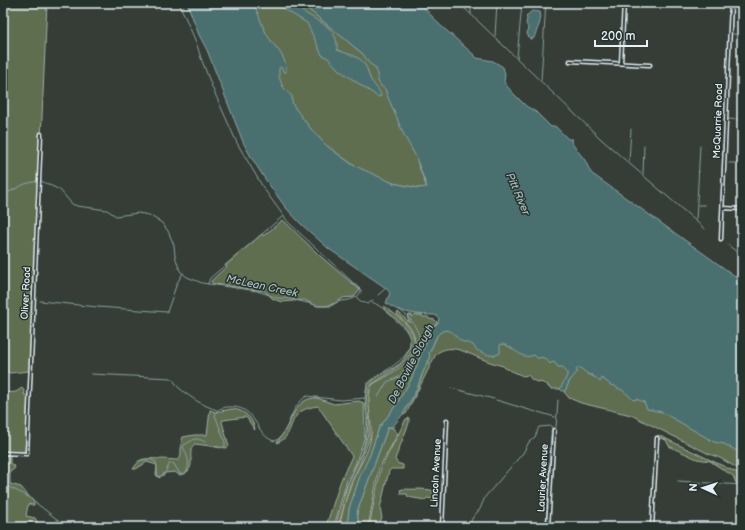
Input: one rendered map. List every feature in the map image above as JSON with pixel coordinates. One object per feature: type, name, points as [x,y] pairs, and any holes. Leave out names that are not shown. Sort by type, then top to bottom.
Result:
[{"type":"street","points":[[621,63],[624,3]]},
{"type":"street","name":"McQuarrie Road","points":[[721,239],[731,3]]},
{"type":"street","points":[[570,61],[650,65]]},
{"type":"street","name":"Oliver Road","points":[[3,453],[27,454],[41,134]]},
{"type":"street","points":[[723,208],[742,209]]},
{"type":"street","name":"Lincoln Avenue","points":[[442,527],[447,420]]},
{"type":"street","name":"Laurier Avenue","points":[[548,527],[554,430]]},
{"type":"street","points":[[652,527],[657,438]]},
{"type":"green space","points":[[3,3],[47,3],[32,344],[30,344],[29,371],[10,373],[3,370]]},
{"type":"green space","points":[[246,3],[303,3],[308,9],[363,54],[410,106],[418,164],[427,188],[418,188],[393,183],[359,169],[327,146],[293,112]]},
{"type":"green space","points":[[283,220],[319,255],[360,290],[354,297],[343,298],[331,306],[317,306],[304,300],[282,302],[273,299],[264,291],[214,284],[211,282],[227,266],[226,265],[262,234],[263,236]]},
{"type":"green space","points":[[384,306],[408,326],[414,338],[413,347],[410,355],[396,369],[372,384],[369,388],[370,437],[350,485],[338,527],[335,527],[348,483],[362,453],[368,434],[366,402],[367,386],[401,362],[410,345],[410,339],[405,327],[384,309]]},
{"type":"green space","points":[[398,312],[410,323],[407,317],[409,315],[412,315],[413,317],[415,315],[422,315],[423,317],[428,317],[429,319],[437,322],[427,340],[411,380],[396,405],[379,428],[349,509],[348,520],[353,527],[350,525],[348,527],[339,527],[346,498],[354,476],[366,454],[370,442],[370,389],[373,384],[397,370],[411,356],[414,348],[415,340],[412,330],[397,314]]},
{"type":"green space","points":[[447,330],[584,359],[560,389],[552,389],[548,387],[548,385],[532,380],[528,375],[523,376],[503,366],[459,350],[447,349],[436,354],[406,414],[403,414],[417,389],[426,364],[429,363],[429,353],[438,334],[441,331]]},
{"type":"green space","points":[[579,363],[742,432],[742,471],[720,458],[631,415],[581,403],[569,398],[564,392]]},
{"type":"green space","points":[[22,388],[25,392],[24,395],[28,395],[25,452],[3,452],[3,393],[16,392]]},
{"type":"green space","points":[[317,398],[334,404],[359,401],[364,403],[364,439],[355,465],[347,480],[336,519],[333,524],[327,526],[341,480],[352,456],[318,406],[307,408],[300,412],[295,417],[287,434],[277,443],[300,404],[310,399]]},
{"type":"green space","points":[[232,409],[241,411],[248,415],[255,430],[246,417],[223,420],[222,422],[229,446],[226,448],[195,444],[192,447],[191,452],[191,466],[186,473],[179,475],[175,472],[165,473],[159,478],[156,475],[157,465],[147,462],[136,469],[133,469],[141,460],[144,459],[179,460],[183,437],[207,435],[210,410],[215,412]]},
{"type":"green space","points":[[409,418],[409,423],[395,459],[397,463],[403,465],[403,469],[391,469],[389,471],[380,508],[382,518],[377,527],[369,527],[381,468],[406,419]]},
{"type":"green space","points":[[388,427],[393,428],[398,434],[379,468],[368,527],[359,527],[357,512]]},
{"type":"green space","points":[[658,435],[742,475],[742,484],[736,483],[733,476],[710,461],[697,459],[669,446],[666,440],[661,438],[659,440],[657,439]]},
{"type":"green space","points":[[3,454],[10,455],[10,463],[15,467],[10,472],[10,484],[21,487],[34,502],[34,505],[28,505],[26,516],[35,518],[41,527],[3,527],[3,504],[6,504],[8,490],[6,487],[3,487]]},
{"type":"green space","points":[[426,489],[434,491],[438,493],[438,500],[427,498],[425,500],[408,497],[407,494],[401,494],[400,490]]},
{"type":"water","name":"Pitt River","points":[[187,3],[254,3],[266,33],[284,60],[286,72],[284,72],[281,67],[279,68],[279,77],[282,84],[286,91],[292,96],[292,102],[295,108],[311,129],[327,146],[353,165],[393,183],[418,188],[427,187],[415,155],[404,135],[385,89],[378,81],[376,68],[369,63],[363,54],[308,9],[303,3],[420,3],[439,24],[477,58],[493,61],[503,67],[505,74],[504,82],[511,91],[551,127],[555,126],[568,139],[572,139],[571,142],[584,159],[591,173],[742,281],[742,454],[724,444],[714,442],[662,412],[647,409],[644,402],[636,399],[633,400],[621,389],[614,385],[612,386],[602,378],[600,382],[593,377],[592,374],[592,376],[589,375],[580,368],[577,368],[576,370],[578,372],[569,382],[565,391],[562,391],[560,389],[567,376],[567,373],[563,367],[558,367],[552,362],[550,364],[546,359],[541,357],[537,358],[534,355],[521,355],[510,347],[501,344],[500,353],[495,355],[485,354],[476,350],[472,344],[461,341],[452,332],[444,330],[436,338],[429,353],[430,356],[417,389],[403,414],[393,427],[388,427],[357,512],[359,527],[353,527],[348,520],[349,509],[379,428],[396,405],[411,380],[427,340],[434,326],[438,323],[439,318],[435,315],[416,314],[403,311],[386,303],[390,293],[386,288],[329,249],[301,224],[286,208],[265,179],[243,142]]},
{"type":"water","points":[[274,3],[291,3],[328,27],[335,37],[337,50],[360,59],[366,67],[371,80],[381,96],[378,97],[339,70],[328,58],[322,55],[307,23]]},
{"type":"water","points":[[532,11],[540,12],[541,18],[534,38],[530,39],[527,34],[528,27],[526,24],[526,16]]},
{"type":"waterway","name":"McLean Creek","points":[[3,195],[25,184],[41,181],[60,190],[72,204],[77,206],[107,210],[116,216],[138,213],[149,215],[162,223],[168,231],[174,245],[175,256],[180,271],[187,277],[202,283],[257,291],[278,298],[291,299],[320,306],[326,306],[357,297],[361,290],[288,222],[264,189],[237,143],[212,87],[196,42],[179,3]]},
{"type":"waterway","points":[[459,3],[601,139],[705,229]]},
{"type":"waterway","points":[[471,3],[471,14]]},
{"type":"waterway","points":[[495,36],[497,3]]},
{"type":"waterway","points":[[517,58],[522,3]]},
{"type":"waterway","points":[[541,80],[546,3]]},
{"type":"waterway","points":[[733,34],[742,35]]},
{"type":"waterway","points":[[728,119],[742,120]]},
{"type":"waterway","points":[[629,162],[631,129]]},
{"type":"waterway","points":[[643,174],[644,145]]},
{"type":"waterway","points":[[721,202],[723,145]]},
{"type":"waterway","points":[[696,221],[700,146]]},
{"type":"waterway","points":[[729,163],[742,163]]},
{"type":"waterway","points":[[698,205],[705,205]]},
{"type":"waterway","points":[[720,226],[721,205]]},
{"type":"waterway","points":[[726,210],[742,211]]},
{"type":"waterway","points":[[208,284],[210,278],[282,217]]},
{"type":"waterway","points":[[728,245],[742,256]]},
{"type":"waterway","points":[[40,301],[167,312],[177,283],[183,273]]},
{"type":"waterway","name":"McLean Creek","points":[[378,295],[386,288]]},
{"type":"waterway","name":"McLean Creek","points":[[357,298],[368,304],[373,300]]},
{"type":"waterway","name":"De Boville Slough","points":[[138,461],[149,459],[156,462],[158,477],[164,475],[170,463],[174,464],[180,474],[185,474],[188,464],[183,447],[184,445],[195,439],[199,439],[212,446],[220,448],[225,447],[225,442],[215,415],[218,410],[223,408],[237,407],[245,410],[251,415],[263,434],[275,441],[284,433],[292,413],[307,396],[341,400],[365,398],[367,384],[402,359],[408,351],[410,343],[408,334],[399,323],[383,309],[372,302]]},
{"type":"waterway","name":"De Boville Slough","points":[[378,397],[387,382],[399,377],[419,344],[419,335],[414,324],[400,310]]},
{"type":"waterway","points":[[91,374],[171,378],[179,388],[192,398],[217,410]]},
{"type":"waterway","points":[[451,388],[494,399]]},
{"type":"waterway","points":[[343,496],[362,451],[366,435],[367,417],[365,398]]},
{"type":"waterway","points":[[496,400],[536,412]]},
{"type":"waterway","points":[[556,427],[558,400]]},
{"type":"waterway","points":[[538,412],[555,417]]},
{"type":"waterway","points":[[471,527],[471,521],[480,509],[485,497],[523,453],[529,442],[535,437],[539,427],[552,426],[551,433]]},
{"type":"waterway","points":[[549,463],[551,435]]},
{"type":"waterway","points":[[548,488],[549,466]]},
{"type":"waterway","points":[[678,481],[742,485]]},
{"type":"waterway","points":[[3,484],[27,496],[67,527]]},
{"type":"waterway","points":[[547,508],[548,491]]},
{"type":"waterway","points":[[546,521],[547,511]]},
{"type":"waterway","points":[[546,522],[546,527]]},
{"type":"waterway","points":[[737,527],[742,524]]}]
